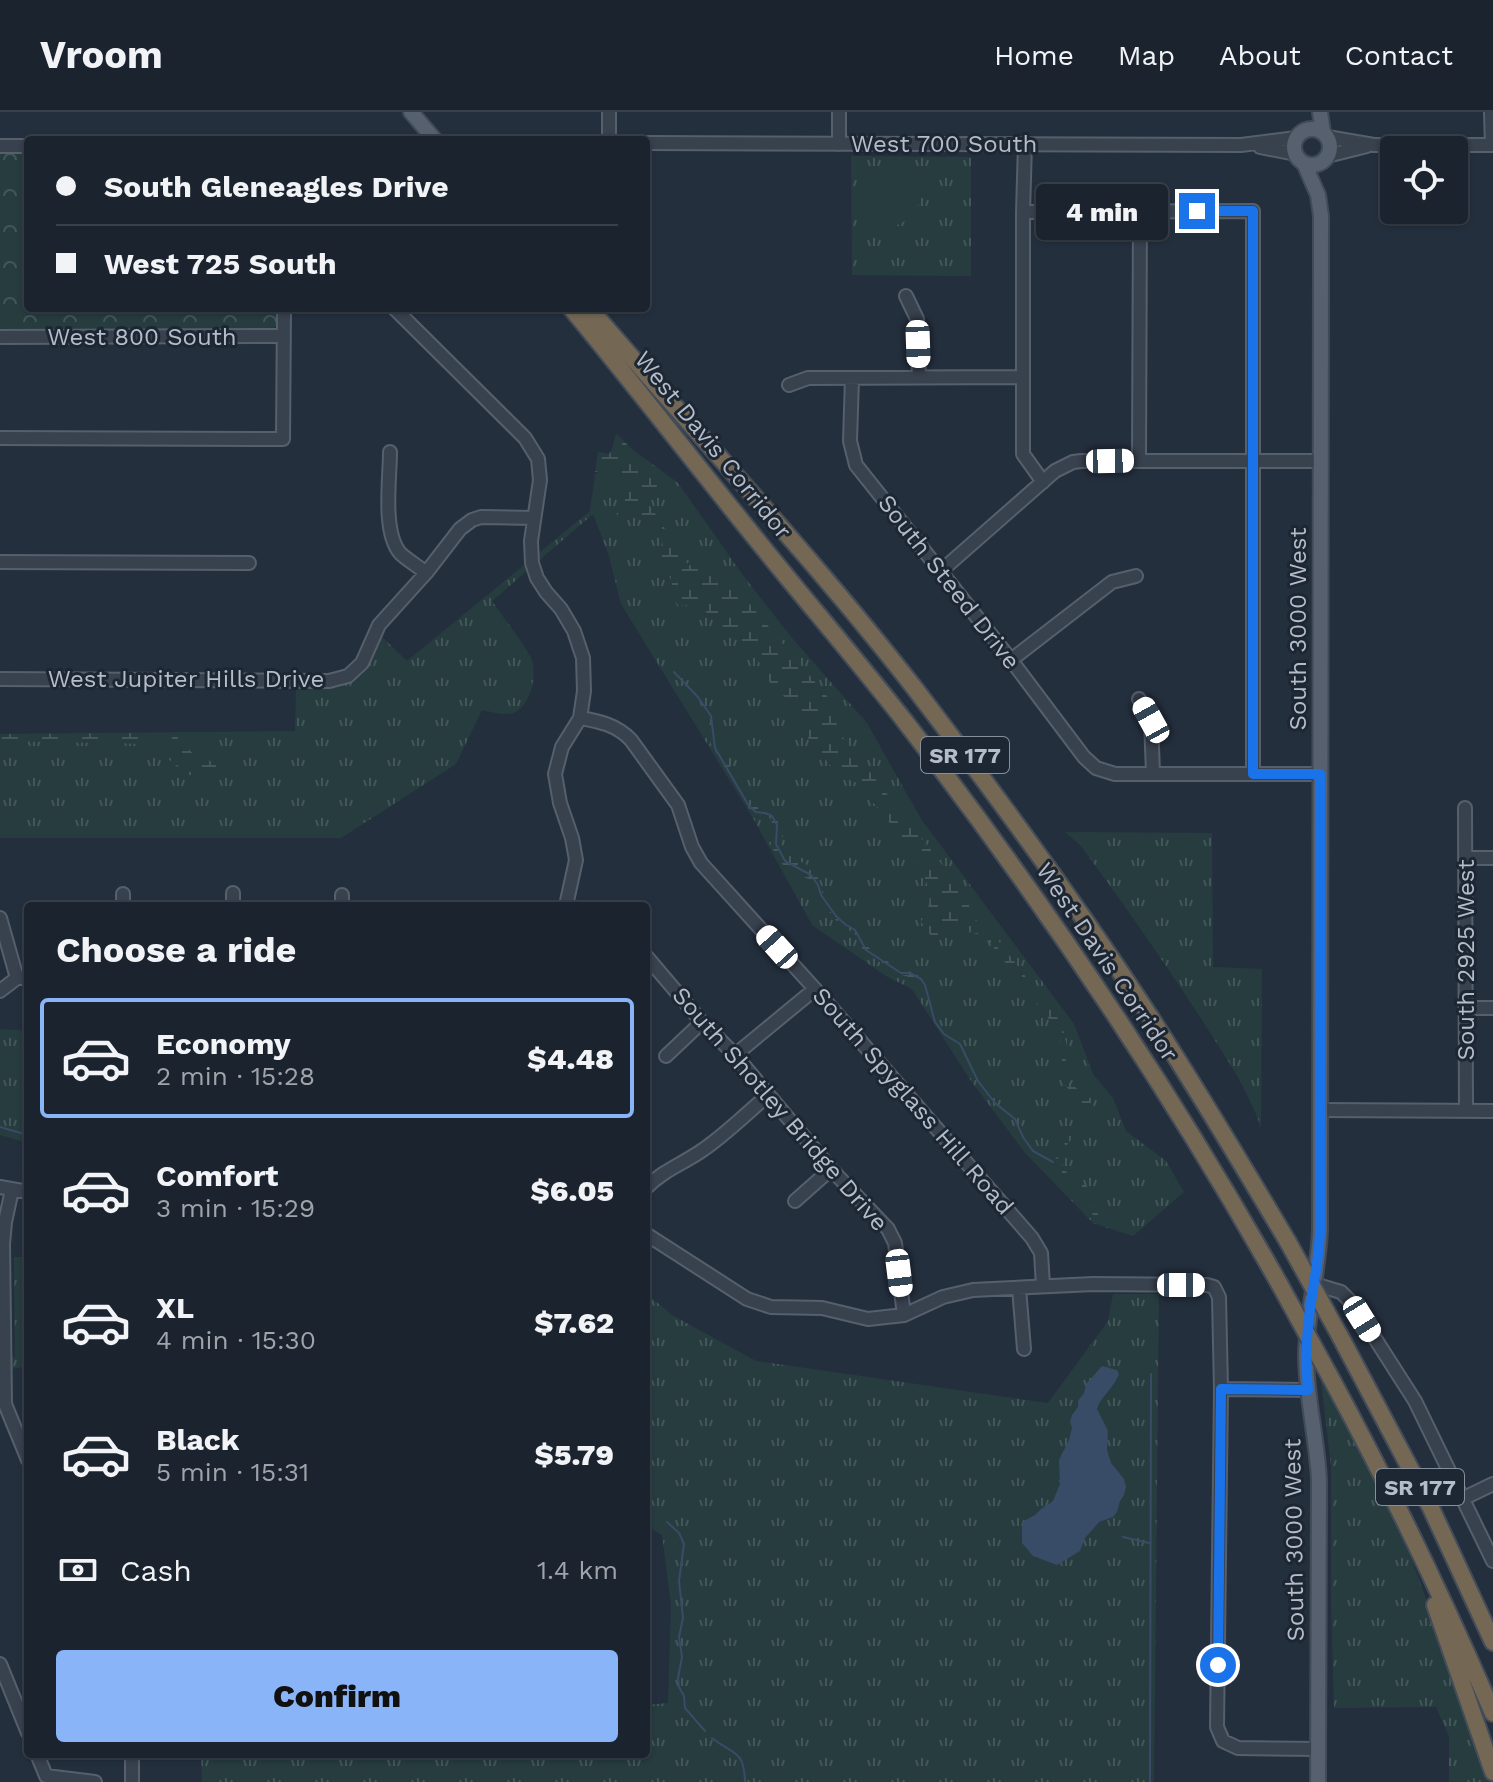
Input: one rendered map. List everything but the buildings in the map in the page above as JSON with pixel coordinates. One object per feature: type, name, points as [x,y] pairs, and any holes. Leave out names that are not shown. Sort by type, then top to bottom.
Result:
[{"type":"highway","name":"West Davis Corridor","points":[[574,312],[917,737],[1063,937],[1163,1089],[1229,1196],[1332,1380],[1412,1535],[1493,1713]]},
{"type":"highway","name":"West Davis Corridor","points":[[593,312],[803,551],[915,690],[1067,894],[1148,1013],[1212,1114],[1340,1336],[1440,1528],[1493,1642]]},
{"type":"highway","points":[[1440,1528],[1460,1559],[1493,1628]]},
{"type":"highway","points":[[1412,1535],[1493,1772]]},
{"type":"main road","points":[[1313,112],[1294,148],[1300,158],[1314,164],[1325,158],[1329,146],[1320,112]]},
{"type":"main road","points":[[412,114],[431,136]]},
{"type":"main road","points":[[1301,134],[1315,129],[1325,135]]},
{"type":"main road","name":"South 3000 West","points":[[1300,158],[1318,195],[1321,216],[1320,1231],[1307,1343],[1308,1390],[1317,1440],[1319,1480],[1318,1782]]},
{"type":"main road","name":"South 3000 West","points":[[1318,195],[1325,158]]},
{"type":"street","points":[[609,112],[609,136]]},
{"type":"street","points":[[839,112],[839,144]]},
{"type":"street","points":[[1325,135],[1374,145],[1492,145],[1491,112]]},
{"type":"street","name":"West 700 South","points":[[650,143],[1241,145],[1301,134]]},
{"type":"street","points":[[1025,144],[1023,454],[1043,482]]},
{"type":"street","name":"West 700 South","points":[[1241,145],[1300,158]]},
{"type":"street","points":[[1325,158],[1374,145]]},
{"type":"street","points":[[0,146],[24,146]]},
{"type":"street","points":[[1139,460],[1140,210]]},
{"type":"street","points":[[1023,212],[1253,211],[1253,774]]},
{"type":"street","points":[[906,296],[917,319],[919,377]]},
{"type":"street","points":[[0,438],[283,439],[284,312]]},
{"type":"street","points":[[398,312],[525,438],[538,459],[540,480],[530,547],[532,563],[537,578],[574,631],[583,658],[584,691],[580,718],[562,747],[555,774],[576,860],[567,902]]},
{"type":"street","name":"West 800 South","points":[[0,337],[284,336]]},
{"type":"street","points":[[789,385],[808,378],[1022,377]]},
{"type":"street","name":"South Steed Drive","points":[[852,378],[850,441],[856,465],[1084,757],[1096,768],[1115,774],[1153,773]]},
{"type":"street","points":[[390,452],[389,525],[393,540],[400,553],[426,573]]},
{"type":"street","points":[[941,571],[1055,471],[1073,462],[1320,461]]},
{"type":"street","name":"West Jupiter Hills Drive","points":[[0,679],[339,679],[348,676],[362,663],[379,625],[460,529],[481,517],[534,518]]},
{"type":"street","points":[[0,562],[249,563]]},
{"type":"street","points":[[1011,660],[1112,582],[1136,576]]},
{"type":"street","points":[[1139,699],[1151,720],[1153,773],[1320,774]]},
{"type":"street","name":"South Spyglass Hill Road","points":[[580,718],[623,731],[631,740],[678,805],[692,847],[701,863],[1032,1238],[1041,1253],[1043,1286]]},
{"type":"street","name":"South 2925 West","points":[[1465,808],[1466,1111]]},
{"type":"street","points":[[1465,858],[1493,858]]},
{"type":"street","points":[[0,918],[22,978],[0,991]]},
{"type":"street","name":"South Shotley Bridge Drive","points":[[650,961],[831,1169],[888,1229],[895,1243],[904,1315]]},
{"type":"street","points":[[735,1055],[815,989]]},
{"type":"street","points":[[1466,1008],[1493,1008]]},
{"type":"street","points":[[666,1056],[702,1022]]},
{"type":"street","points":[[650,1184],[661,1173],[709,1145],[768,1095]]},
{"type":"street","points":[[1320,1110],[1493,1111]]},
{"type":"street","points":[[795,1201],[831,1169]]},
{"type":"street","points":[[6,1189],[2,1358],[5,1418],[24,1453]]},
{"type":"street","points":[[650,1237],[747,1299],[771,1307],[822,1308],[868,1319],[904,1315],[943,1297],[973,1290],[1117,1284],[1214,1287],[1219,1297],[1221,1389],[1217,1727],[1223,1741],[1238,1748],[1319,1749]]},
{"type":"street","points":[[1314,1284],[1336,1290],[1350,1300],[1415,1401],[1493,1561]]},
{"type":"street","points":[[1019,1288],[1024,1349]]},
{"type":"street","points":[[1221,1389],[1308,1390]]},
{"type":"street","points":[[1462,1499],[1493,1484]]},
{"type":"street","points":[[0,1664],[24,1723]]},
{"type":"street","points":[[38,1758],[45,1779],[95,1782]]},
{"type":"street","points":[[132,1758],[132,1782]]},
{"type":"green space","points":[[0,151],[24,151],[24,312],[278,312],[278,324],[270,330],[0,330]]},
{"type":"green space","points":[[851,156],[971,157],[971,276],[852,275]]},
{"type":"green space","points":[[925,171],[921,198],[909,217],[890,228],[863,230],[863,172]]},
{"type":"green space","points":[[617,434],[659,477],[656,489],[648,490],[645,499],[663,525],[673,547],[689,565],[721,570],[836,707],[837,730],[969,899],[972,917],[987,926],[1062,1024],[1068,1051],[1063,1070],[1069,1082],[1093,1106],[1091,1120],[1066,1146],[1063,1142],[1078,1124],[1081,1114],[1077,1101],[1060,1074],[1061,1049],[1055,1027],[985,936],[964,931],[931,936],[921,922],[930,898],[927,884],[898,833],[857,783],[829,764],[809,740],[788,700],[770,683],[759,662],[698,604],[679,606],[670,595],[671,581],[659,561],[663,546],[660,537],[633,511],[618,517],[615,510],[625,501],[623,487],[609,470],[595,472],[598,452],[609,454]]},
{"type":"green space","points":[[632,449],[678,483],[792,638],[867,723],[921,819],[1074,1024],[1093,1074],[1113,1098],[1126,1131],[1166,1161],[1184,1192],[1133,1236],[1093,1223],[1026,1154],[971,1081],[912,989],[886,976],[812,925],[754,820],[621,604],[609,556],[593,514],[492,601],[533,664],[531,689],[524,704],[509,714],[482,710],[456,764],[341,838],[0,838],[0,734],[295,731],[296,689],[329,688],[350,682],[365,666],[381,636],[407,661],[590,511],[595,474]]},
{"type":"green space","points":[[711,716],[718,748],[755,806],[773,813],[783,836],[780,842],[790,856],[817,873],[823,892],[842,918],[859,931],[869,948],[898,969],[917,973],[924,979],[925,985],[868,955],[854,933],[840,925],[817,897],[815,885],[783,865],[769,843],[773,825],[770,818],[755,819],[707,737]]},
{"type":"green space","points":[[175,732],[188,732],[186,745],[189,750],[216,765],[217,772],[209,777],[191,776],[152,744],[0,741],[0,734],[137,733],[161,741],[171,740]]},
{"type":"green space","points":[[1065,832],[1212,833],[1213,967],[1262,969],[1261,1128],[1235,1072],[1187,998],[1081,846]]},
{"type":"green space","points":[[0,1029],[24,1031],[24,1141],[0,1135]]},
{"type":"green space","points":[[1058,1156],[1064,1158],[1062,1166],[1065,1170],[1095,1195],[1108,1228],[1094,1223],[1086,1198],[1052,1173],[1053,1162]]},
{"type":"green space","points":[[14,1257],[24,1257],[24,1367],[15,1368],[0,1377],[0,1363],[15,1356]]},
{"type":"green space","points":[[1113,1294],[1159,1294],[1154,1782],[202,1782],[201,1758],[650,1758],[650,1705],[668,1703],[671,1605],[662,1535],[650,1528],[650,1296],[672,1315],[756,1361],[1048,1403],[1108,1321]]},
{"type":"green space","points":[[1320,1374],[1405,1542],[1491,1782],[1449,1782],[1449,1736],[1436,1707],[1334,1708],[1331,1465]]},
{"type":"water","points":[[1102,1366],[1117,1370],[1119,1374],[1097,1409],[1108,1431],[1107,1450],[1111,1463],[1124,1479],[1126,1487],[1113,1517],[1099,1522],[1085,1538],[1080,1551],[1057,1565],[1033,1556],[1022,1543],[1022,1526],[1024,1521],[1053,1501],[1060,1484],[1059,1460],[1069,1440],[1072,1415],[1086,1384]]},
{"type":"waterway","points":[[674,672],[711,716],[715,748],[749,806],[756,812],[772,816],[777,825],[776,844],[785,861],[811,875],[836,916],[855,930],[866,950],[901,973],[910,973],[921,979],[935,1022],[944,1034],[960,1044],[978,1081],[995,1103],[1015,1119],[1033,1151],[1053,1162]]},
{"type":"waterway","points":[[0,1127],[24,1134]]},
{"type":"waterway","points":[[1150,1782],[1151,1374]]},
{"type":"waterway","points":[[667,1522],[679,1533],[684,1544],[679,1581],[683,1618],[679,1637],[682,1657],[679,1687],[685,1708],[705,1731]]},
{"type":"waterway","points":[[1123,1537],[1149,1543]]},
{"type":"waterway","points":[[712,1738],[740,1759],[745,1782]]},
{"type":"route","points":[[1197,211],[1253,211],[1253,774],[1320,774],[1320,1231],[1308,1327],[1308,1390],[1221,1389],[1218,1665]]}]
